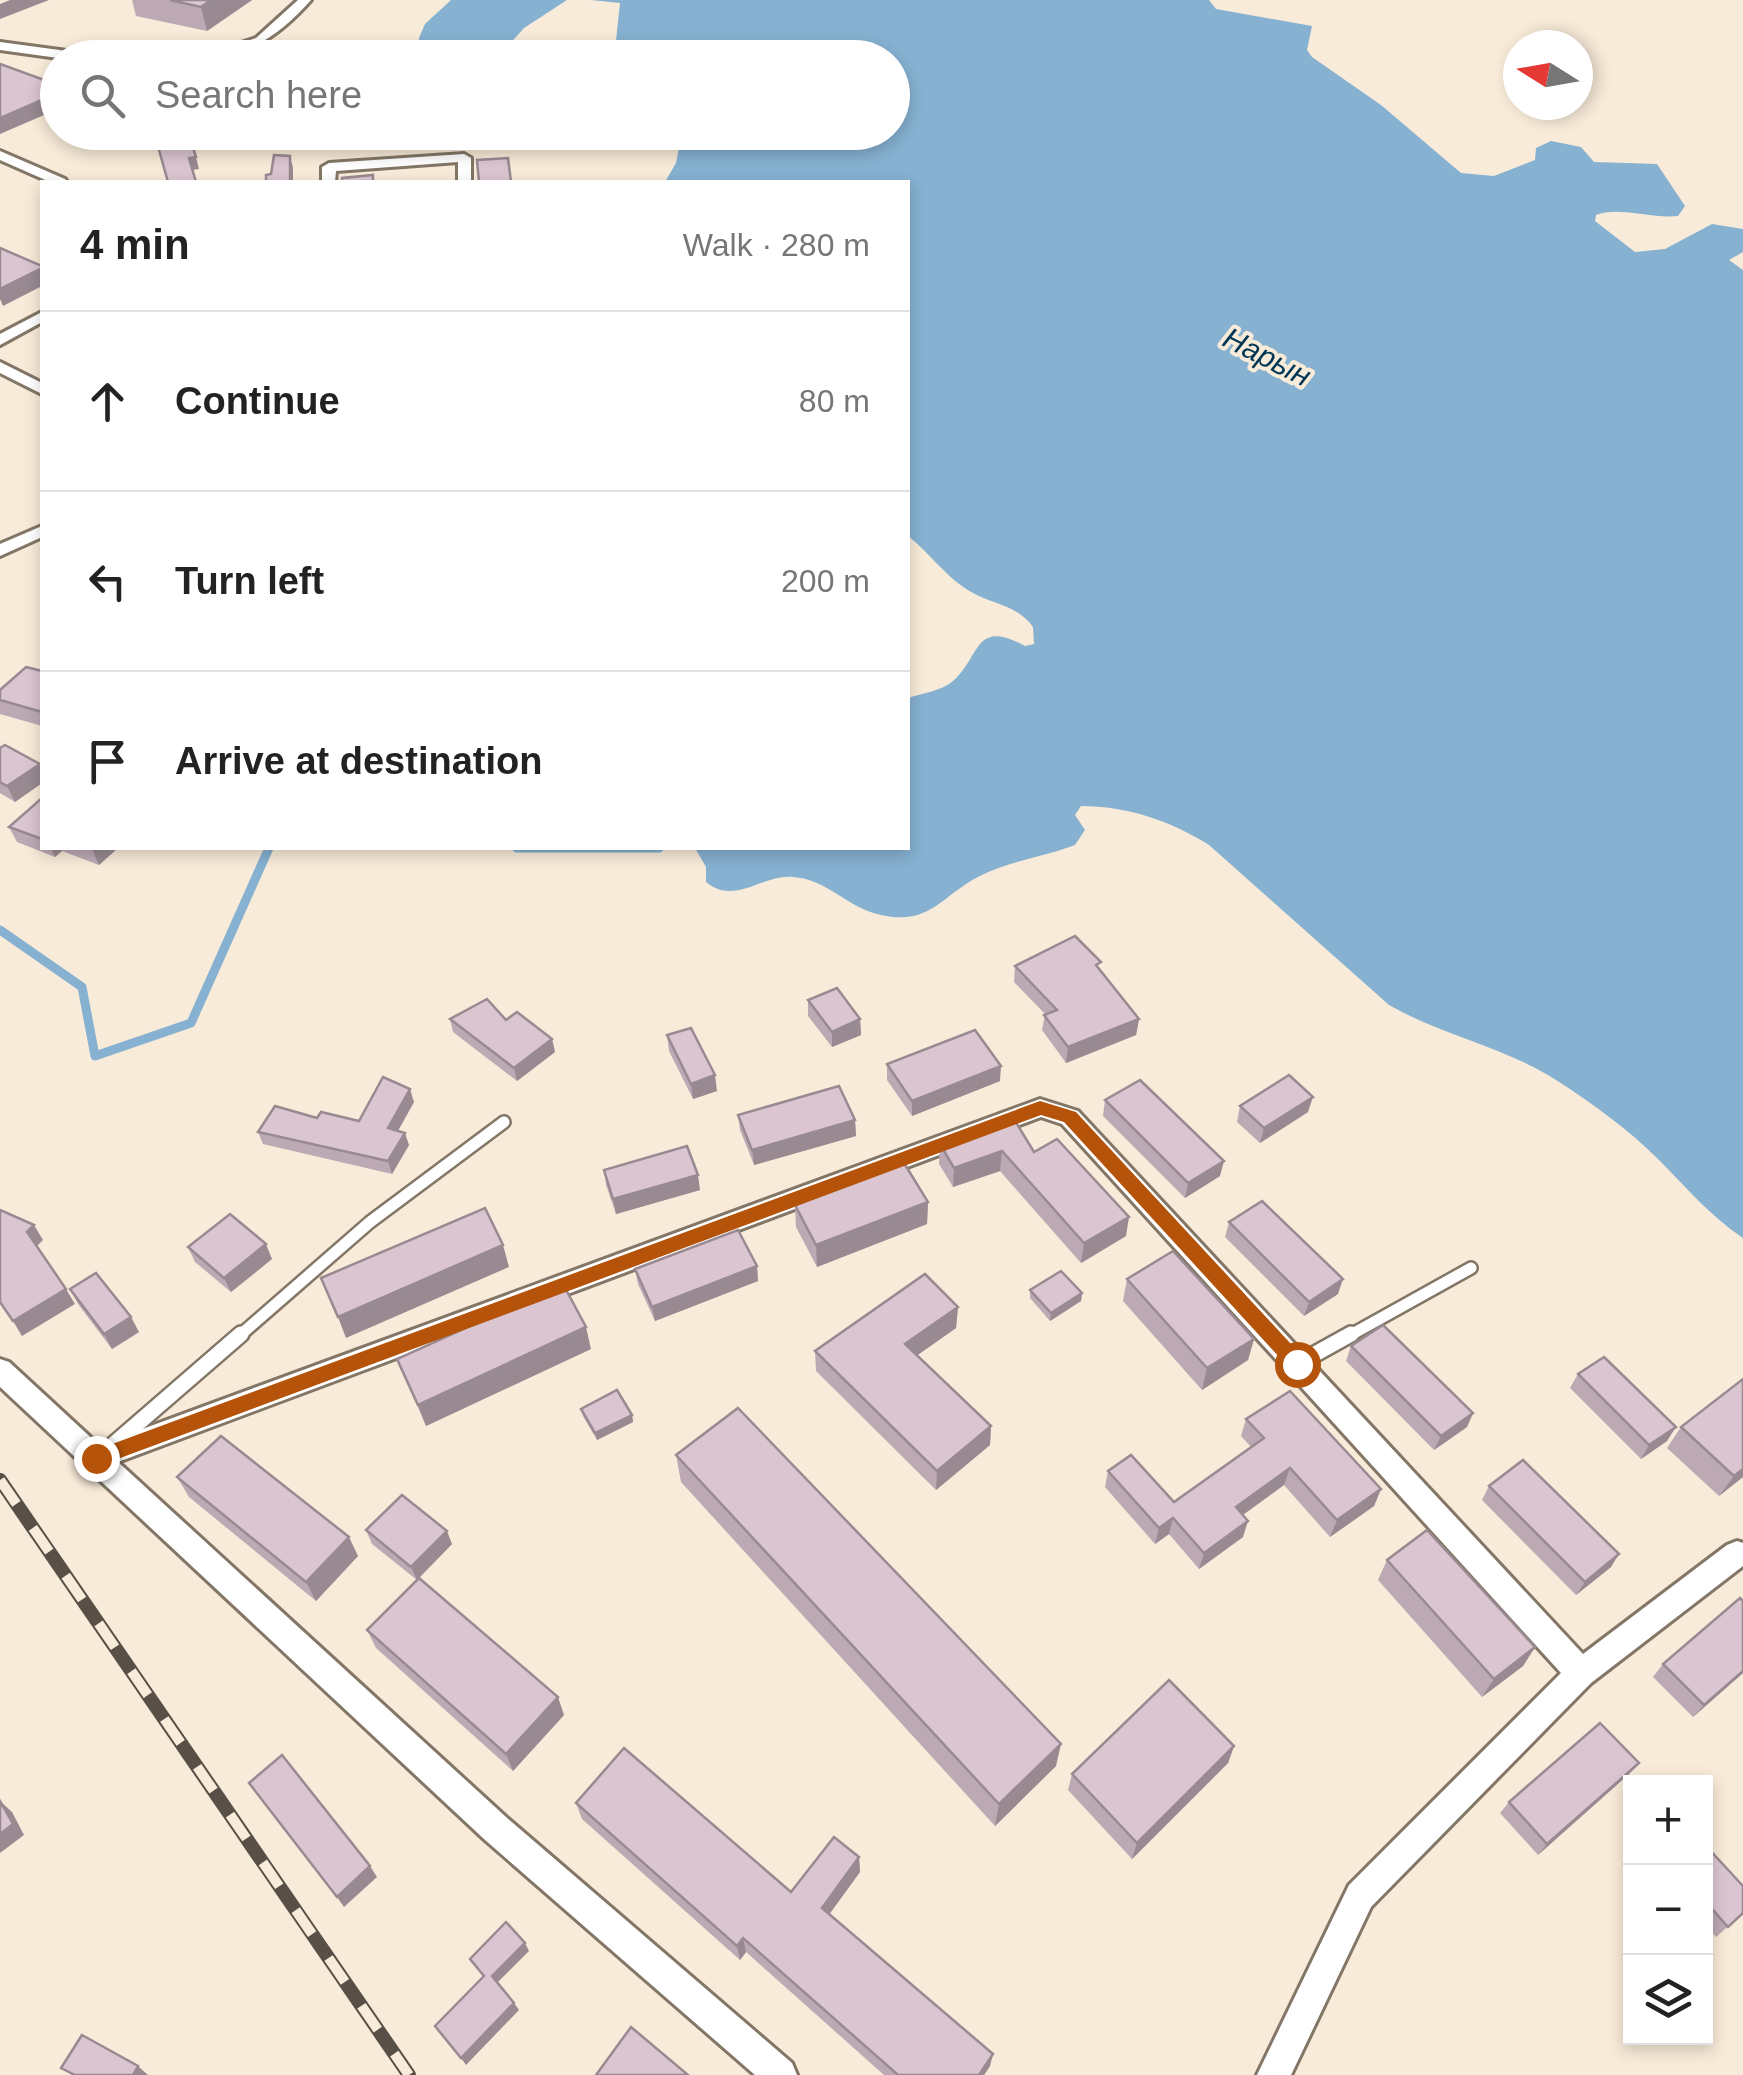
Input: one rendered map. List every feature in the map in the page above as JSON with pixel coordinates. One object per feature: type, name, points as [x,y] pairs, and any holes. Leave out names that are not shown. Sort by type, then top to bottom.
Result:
[{"type":"street","points":[[262,40],[305,0]]},
{"type":"street","points":[[3,48],[40,52]]},
{"type":"street","points":[[0,155],[56,180]]},
{"type":"street","points":[[328,180],[330,166],[464,158],[465,180]]},
{"type":"street","points":[[0,340],[40,317]]},
{"type":"street","points":[[0,367],[40,388]]},
{"type":"street","points":[[0,551],[40,532]]},
{"type":"street","points":[[96,1458],[1040,1108],[1070,1117],[1581,1673]]},
{"type":"street","points":[[0,1370],[495,1828],[780,2075]]},
{"type":"street","points":[[1274,2075],[1360,1896],[1581,1673],[1737,1554]]},
{"type":"lane","points":[[96,1458],[370,1222],[504,1122]]},
{"type":"lane","points":[[1297,1364],[1470,1268]]},
{"type":"water","points":[[451,0],[567,0],[524,28],[513,40],[419,40],[425,24]]},
{"type":"water","name":"Нарын","points":[[591,0],[1209,0],[1216,9],[1312,26],[1307,50],[1312,57],[1381,105],[1461,173],[1494,176],[1535,160],[1536,148],[1551,141],[1581,147],[1594,162],[1657,164],[1685,206],[1678,216],[1614,212],[1596,215],[1595,221],[1635,252],[1665,249],[1712,224],[1743,229],[1743,252],[1729,260],[1743,270],[1743,1238],[1610,1117],[1536,1069],[1389,1005],[1209,845],[1148,816],[1081,806],[1075,815],[1085,830],[1075,845],[991,871],[934,907],[910,917],[877,914],[805,879],[782,877],[727,891],[706,882],[706,867],[696,850],[910,850],[910,697],[953,681],[987,638],[1008,638],[1025,646],[1034,644],[1033,627],[1013,610],[964,587],[910,538],[910,180],[666,180],[679,150],[910,150],[910,40],[616,40],[620,3]]},
{"type":"building","points":[[170,0],[211,0],[201,7]]},
{"type":"building","points":[[0,64],[40,78],[40,101],[0,118]]},
{"type":"building","points":[[159,150],[194,150],[196,157],[189,158],[195,180],[167,180]]},
{"type":"building","points":[[274,155],[290,156],[290,180],[266,180],[266,175],[271,174]]},
{"type":"building","points":[[508,158],[511,180],[479,180],[477,160]]},
{"type":"building","points":[[373,175],[373,180],[342,178]]},
{"type":"building","points":[[0,248],[40,265],[40,269],[0,289]]},
{"type":"building","points":[[26,667],[40,670],[40,711],[0,700],[0,690]]},
{"type":"building","points":[[5,745],[40,764],[7,786],[0,782],[0,748]]},
{"type":"building","points":[[40,800],[40,838],[9,827]]},
{"type":"building","points":[[1075,936],[1101,962],[1096,965],[1139,1019],[1068,1047],[1044,1015],[1057,1010],[1015,966]]},
{"type":"building","points":[[837,988],[860,1019],[832,1032],[808,1000]]},
{"type":"building","points":[[487,999],[506,1020],[517,1012],[552,1039],[514,1068],[450,1019]]},
{"type":"building","points":[[691,1028],[715,1075],[691,1084],[667,1035]]},
{"type":"building","points":[[975,1030],[1001,1066],[912,1101],[887,1064]]},
{"type":"building","points":[[1289,1075],[1313,1097],[1264,1128],[1240,1106]]},
{"type":"building","points":[[383,1077],[410,1089],[388,1128],[405,1133],[388,1161],[258,1132],[275,1106],[317,1118],[321,1112],[359,1121]]},
{"type":"building","points":[[1140,1080],[1224,1161],[1188,1183],[1105,1100]]},
{"type":"building","points":[[839,1086],[855,1120],[752,1150],[738,1115]]},
{"type":"building","points":[[1014,1119],[1034,1152],[1057,1139],[1129,1217],[1084,1243],[1002,1151],[954,1168],[940,1144]]},
{"type":"building","points":[[687,1146],[698,1175],[613,1199],[604,1170]]},
{"type":"building","points":[[904,1163],[928,1202],[816,1245],[795,1205]]},
{"type":"building","points":[[1262,1201],[1343,1279],[1309,1302],[1229,1222]]},
{"type":"building","points":[[485,1208],[503,1245],[338,1317],[321,1278]]},
{"type":"building","points":[[0,1210],[34,1225],[27,1232],[66,1289],[13,1321],[0,1302]]},
{"type":"building","points":[[230,1214],[266,1244],[224,1278],[188,1247]]},
{"type":"building","points":[[738,1230],[757,1266],[652,1307],[635,1269]]},
{"type":"building","points":[[1173,1251],[1254,1339],[1207,1368],[1127,1279]]},
{"type":"building","points":[[1061,1271],[1082,1293],[1051,1313],[1030,1290]]},
{"type":"building","points":[[96,1273],[131,1317],[104,1334],[70,1289]]},
{"type":"building","points":[[925,1274],[958,1307],[905,1344],[991,1426],[937,1471],[815,1351]]},
{"type":"building","points":[[563,1284],[586,1327],[418,1405],[397,1359]]},
{"type":"building","points":[[1383,1325],[1473,1413],[1441,1436],[1351,1346]]},
{"type":"building","points":[[1604,1357],[1676,1427],[1649,1445],[1578,1374]]},
{"type":"building","points":[[1743,1379],[1743,1469],[1734,1476],[1681,1427]]},
{"type":"building","points":[[617,1390],[632,1415],[595,1433],[581,1409]]},
{"type":"building","points":[[1290,1391],[1381,1489],[1337,1520],[1290,1468],[1236,1507],[1248,1521],[1204,1553],[1173,1518],[1159,1528],[1108,1471],[1131,1455],[1174,1502],[1264,1438],[1246,1419]]},
{"type":"building","points":[[738,1408],[1061,1744],[999,1804],[676,1455]]},
{"type":"building","points":[[221,1436],[349,1537],[306,1582],[177,1477]]},
{"type":"building","points":[[1523,1460],[1619,1554],[1585,1582],[1489,1486]]},
{"type":"building","points":[[402,1495],[447,1531],[411,1567],[366,1530]]},
{"type":"building","points":[[1427,1530],[1535,1647],[1494,1679],[1387,1560]]},
{"type":"building","points":[[419,1578],[558,1697],[506,1754],[367,1630]]},
{"type":"building","points":[[1740,1598],[1743,1671],[1704,1705],[1663,1664]]},
{"type":"building","points":[[1169,1680],[1234,1746],[1137,1843],[1072,1774]]},
{"type":"building","points":[[1600,1723],[1639,1763],[1547,1844],[1509,1802]]},
{"type":"building","points":[[624,1748],[791,1892],[834,1837],[859,1857],[822,1908],[993,2054],[979,2075],[898,2075],[743,1938],[737,1946],[576,1803]]},
{"type":"building","points":[[282,1755],[370,1866],[337,1897],[249,1783]]},
{"type":"building","points":[[0,1801],[13,1824],[0,1834]]},
{"type":"building","points":[[1713,1854],[1743,1886],[1743,1913],[1728,1927],[1713,1910]]},
{"type":"building","points":[[506,1922],[525,1943],[492,1976],[514,2003],[461,2058],[435,2026],[484,1976],[470,1959]]},
{"type":"building","points":[[631,2027],[688,2075],[596,2075]]},
{"type":"building","points":[[82,2035],[138,2066],[133,2075],[75,2075],[61,2068]]},
{"type":"waterway","points":[[0,930],[82,987],[95,1056],[191,1023],[268,850]]},
{"type":"railway","points":[[0,1480],[409,2075]]},
{"type":"route","points":[[96,1458],[1040,1108],[1070,1117],[1297,1364]]}]
